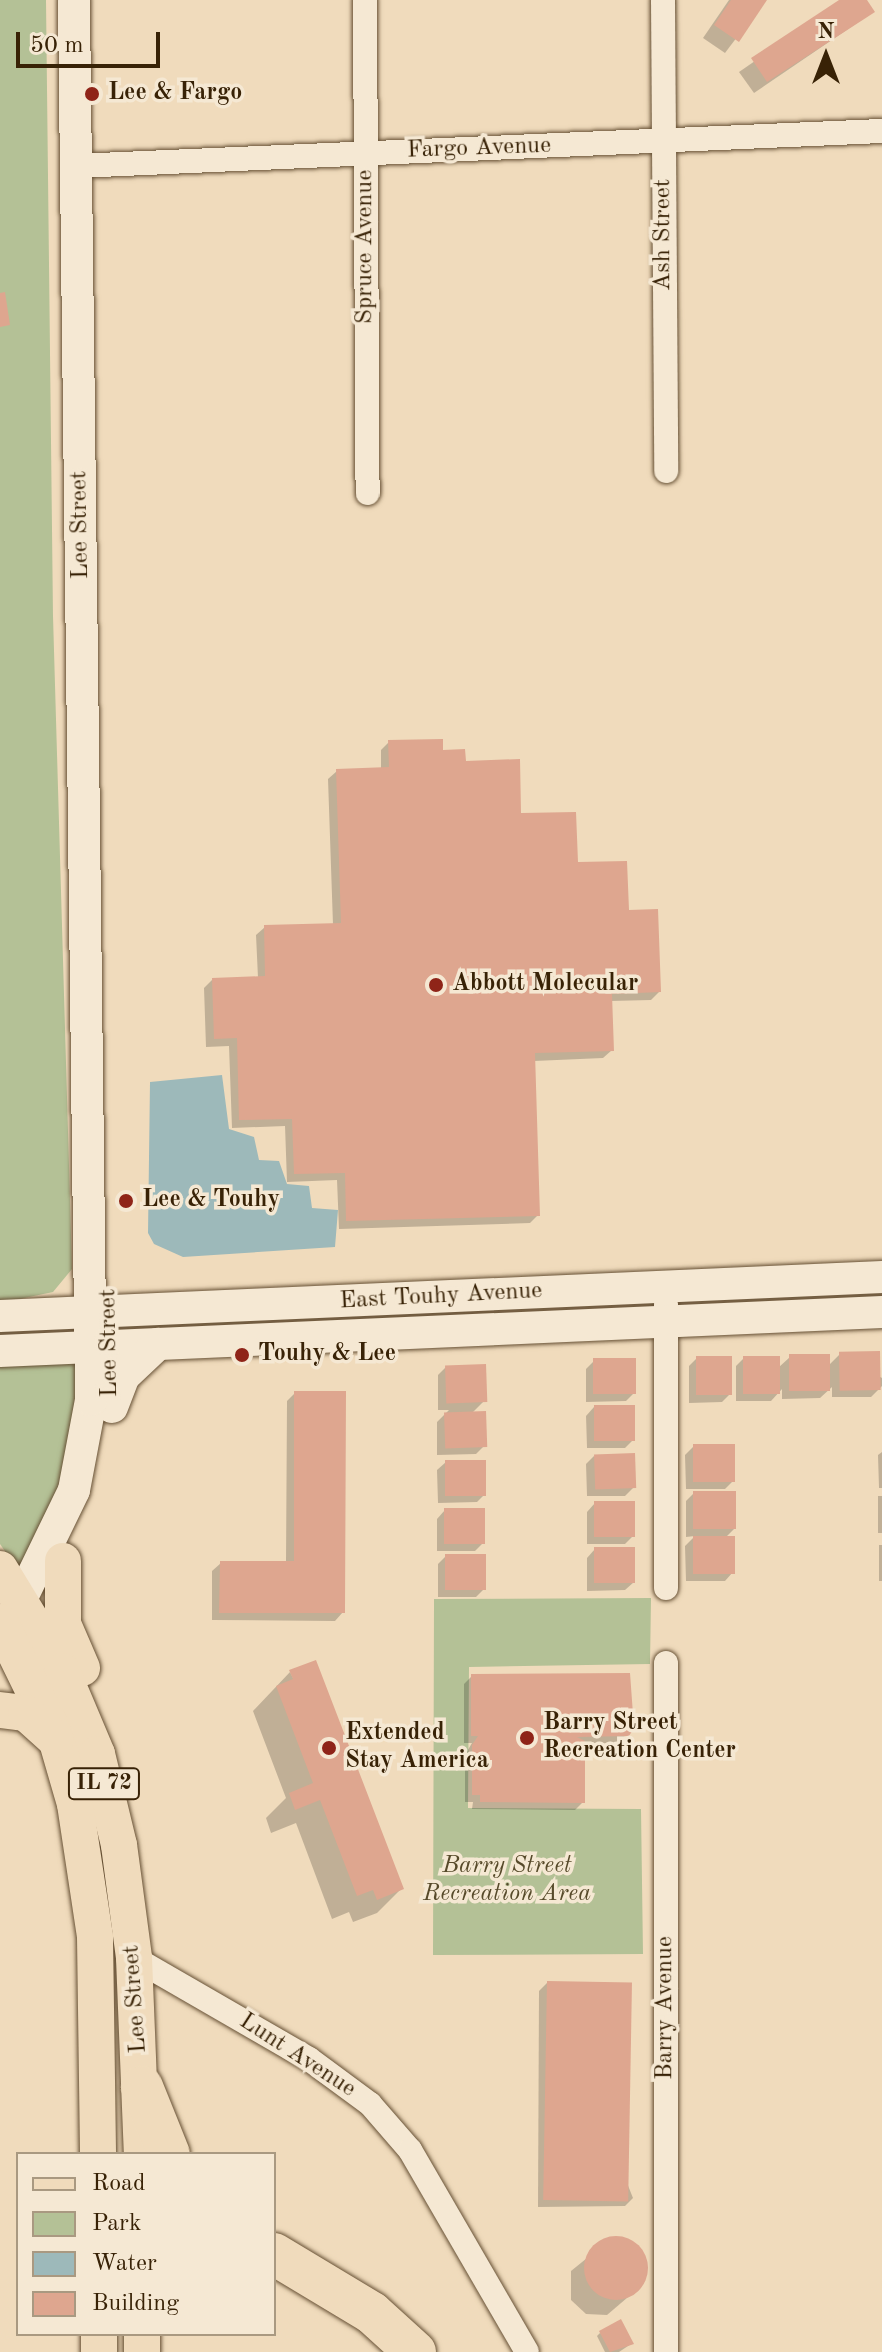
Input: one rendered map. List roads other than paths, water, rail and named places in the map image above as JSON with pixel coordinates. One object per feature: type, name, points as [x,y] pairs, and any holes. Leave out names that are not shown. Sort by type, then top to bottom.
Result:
[{"type":"highway","points":[[142,2087],[168,2152]]},
{"type":"highway","points":[[276,2255],[372,2313],[415,2352]]},
{"type":"main road","name":"Lee Street","points":[[74,0],[89,1049],[103,1122],[99,1347],[89,1427],[74,1490],[16,1626],[57,1742],[75,1804],[95,1937],[98,2152]]},
{"type":"main road","name":"East Touhy Avenue","points":[[0,1316],[882,1277]]},
{"type":"main road","name":"East Touhy Avenue","points":[[0,1351],[882,1312]]},
{"type":"main road","points":[[112,1407],[124,1376],[158,1344]]},
{"type":"main road","name":"Lee Street","points":[[16,1626],[63,1561],[98,1476],[112,1407],[99,1347]]},
{"type":"main road","points":[[63,1561],[63,1624],[101,1725],[97,1754]]},
{"type":"main road","name":"IL 72","points":[[0,1569],[16,1626]]},
{"type":"main road","name":"Lee Street","points":[[16,1626],[62,1671],[97,1754],[119,1845],[134,1958],[142,2087],[142,2152]]},
{"type":"main road","points":[[0,1710],[26,1713],[57,1742]]},
{"type":"street","name":"Spruce Avenue","points":[[365,0],[368,493]]},
{"type":"street","name":"Ash Street","points":[[663,0],[666,471]]},
{"type":"street","name":"Fargo Avenue","points":[[76,166],[882,131]]},
{"type":"street","points":[[666,1286],[666,1588]]},
{"type":"street","name":"Barry Avenue","points":[[666,1663],[666,2352]]},
{"type":"street","name":"Lunt Avenue","points":[[134,1958],[309,2059],[370,2104],[410,2150],[527,2352]]},
{"type":"water","points":[[222,1075],[229,1129],[254,1137],[259,1160],[279,1161],[287,1184],[309,1186],[312,1208],[338,1210],[335,1247],[183,1257],[154,1244],[148,1233],[150,1082]]},
{"type":"place","name":"Lee & Fargo","points":[[92,94]]},
{"type":"place","name":"Abbott Molecular","points":[[436,985]]},
{"type":"place","name":"Lee & Touhy","points":[[126,1201]]},
{"type":"place","name":"Touhy & Lee","points":[[242,1355]]},
{"type":"place","name":"Barry Street Recreation Center","points":[[527,1738]]},
{"type":"place","name":"Extended Stay America","points":[[329,1748]]},
{"type":"park label","name":"Barry Street Recreation Area","points":[[507,1881]]}]
